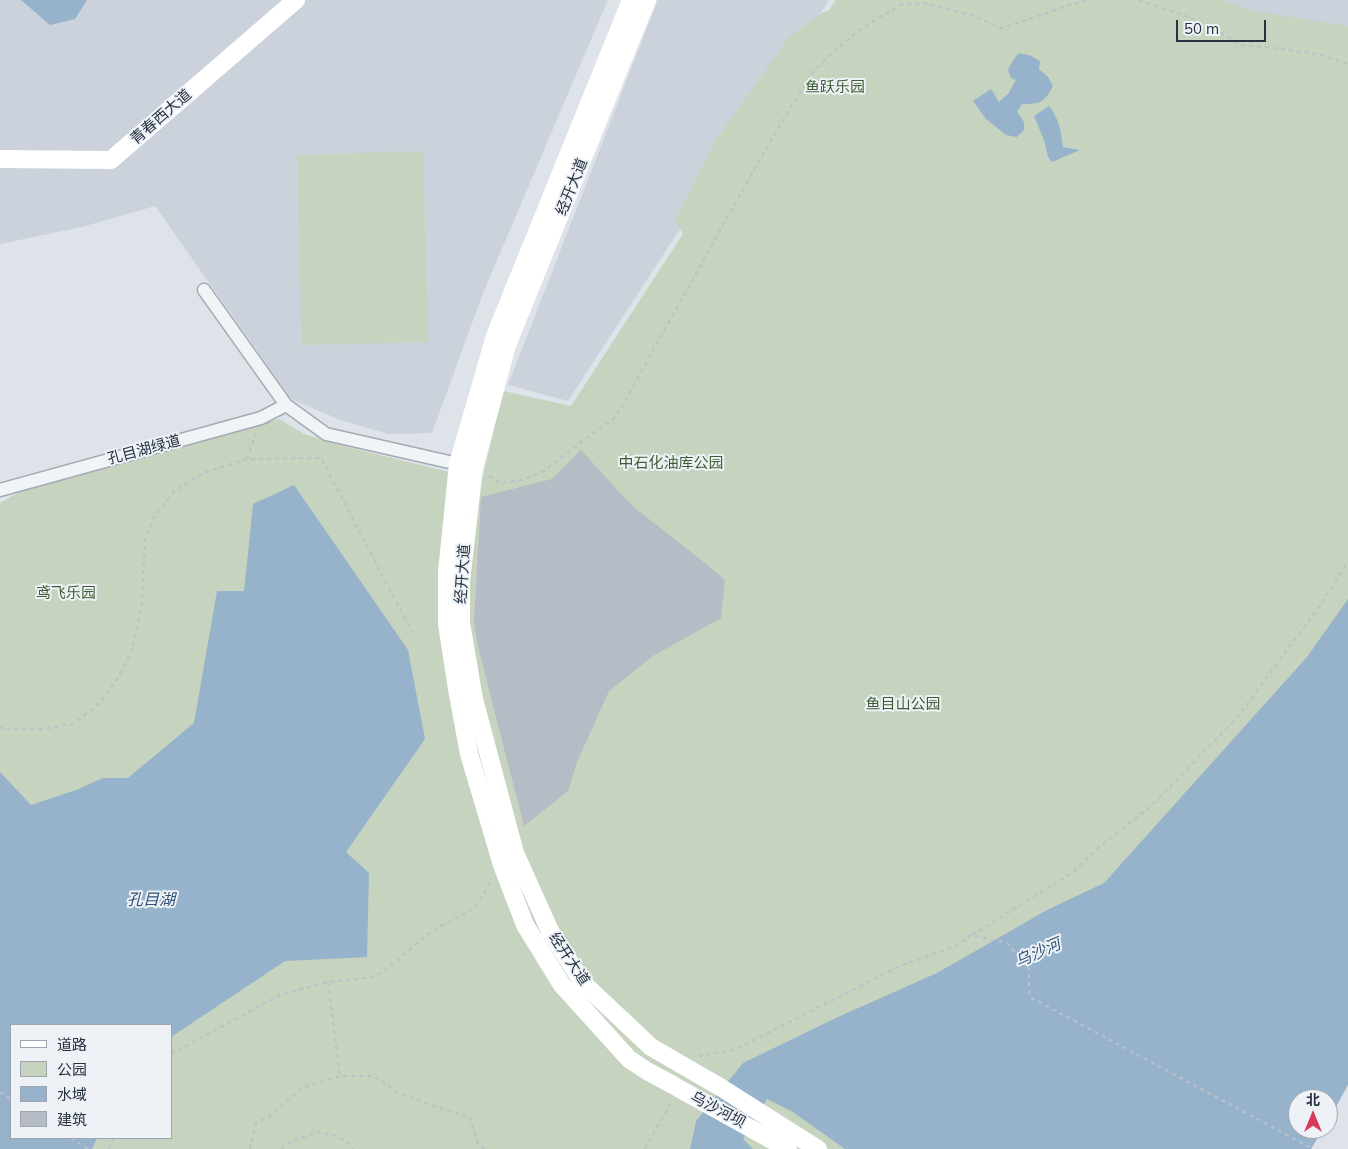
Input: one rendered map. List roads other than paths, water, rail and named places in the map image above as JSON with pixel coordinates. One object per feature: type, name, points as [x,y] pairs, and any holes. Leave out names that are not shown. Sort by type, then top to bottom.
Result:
[{"type":"main road","name":"青春西大道","points":[[0,159],[111,160],[296,0]]},
{"type":"main road","name":"经开大道","points":[[631,0],[495,336],[466,466],[447,572],[447,624],[456,689],[469,754],[502,865],[525,925],[562,985],[629,1059],[647,1071]]},
{"type":"main road","name":"经开大道","points":[[647,0],[507,344],[466,466],[461,623],[474,699],[515,853],[550,931],[584,983],[651,1047],[720,1086]]},
{"type":"main road","name":"乌沙河坝","points":[[647,1071],[788,1149]]},
{"type":"main road","name":"乌沙河坝","points":[[720,1086],[818,1149]]},
{"type":"street","points":[[204,290],[286,405],[326,434],[466,466]]},
{"type":"street","name":"孔目湖绿道","points":[[0,490],[261,418],[286,405]]},
{"type":"water","points":[[21,0],[87,0],[75,19],[50,25]]},
{"type":"water","points":[[1019,53],[1029,55],[1040,61],[1039,69],[1048,77],[1053,86],[1047,96],[1041,101],[1033,104],[1022,104],[1017,112],[1024,122],[1024,130],[1017,137],[1006,135],[986,119],[973,101],[991,89],[999,102],[1008,94],[1016,80],[1011,78],[1008,70]]},
{"type":"water","points":[[1049,106],[1059,125],[1063,147],[1080,150],[1052,162],[1048,157],[1044,140],[1034,116]]},
{"type":"water","name":"孔目湖","points":[[294,485],[408,650],[425,739],[346,852],[369,873],[367,957],[285,961],[172,1036],[172,1024],[10,1024],[10,1139],[97,1139],[92,1149],[0,1149],[0,772],[31,805],[76,790],[103,778],[128,778],[194,723],[217,591],[244,591],[253,504]]},
{"type":"water","name":"乌沙河","points":[[1348,599],[1348,1085],[1338,1103],[1338,1089],[1288,1089],[1288,1139],[1317,1139],[1311,1149],[845,1149],[793,1112],[767,1099],[743,1139],[753,1149],[690,1149],[696,1121],[743,1063],[838,1017],[937,973],[1047,910],[1104,883],[1307,657]]},
{"type":"park label","name":"鱼跃乐园","points":[[835,87]]},
{"type":"park label","name":"中石化油库公园","points":[[671,463]]},
{"type":"park label","name":"鸢飞乐园","points":[[66,593]]},
{"type":"park label","name":"鱼目山公园","points":[[903,704]]}]
